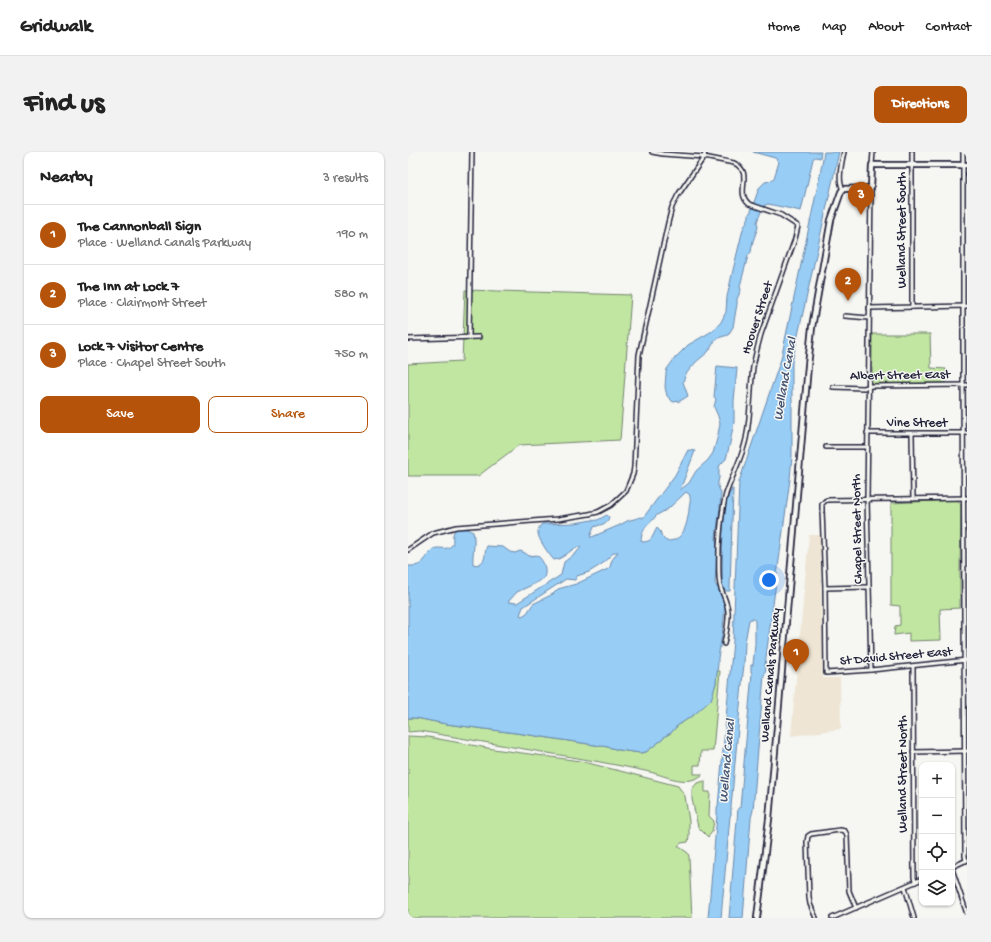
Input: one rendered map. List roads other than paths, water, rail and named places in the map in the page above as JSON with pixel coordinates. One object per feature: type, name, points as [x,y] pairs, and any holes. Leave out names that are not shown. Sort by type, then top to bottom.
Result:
[{"type":"street","points":[[469,337],[472,152]]},
{"type":"street","name":"Hoover Street","points":[[652,152],[704,157],[734,163],[741,167],[744,175],[743,196],[747,202],[781,215],[798,226],[795,239],[761,334],[753,366],[750,415],[746,440],[738,466],[726,494],[724,504],[719,549],[720,584],[728,610],[728,624],[724,644]]},
{"type":"street","points":[[408,550],[433,533],[456,527],[558,518],[594,513],[611,505],[626,491],[633,474],[634,467],[639,355],[668,223],[672,207],[678,195],[704,157],[705,152]]},
{"type":"street","points":[[844,152],[840,174],[840,185],[844,188],[871,188],[872,152]]},
{"type":"street","name":"Welland Street South","points":[[912,152],[912,307]]},
{"type":"street","points":[[955,866],[966,860],[964,856],[966,751],[965,165],[963,152]]},
{"type":"street","points":[[872,165],[965,165]]},
{"type":"street","name":"Welland Canals Parkway","points":[[758,918],[776,747],[812,327],[833,212],[844,188]]},
{"type":"street","name":"Chapel Street North","points":[[871,188],[867,447],[871,670]]},
{"type":"street","points":[[869,308],[965,306]]},
{"type":"street","points":[[845,316],[869,318]]},
{"type":"street","points":[[408,339],[479,337]]},
{"type":"street","name":"Albert Street East","points":[[833,387],[864,388],[868,386],[965,385]]},
{"type":"street","name":"Vine Street","points":[[868,433],[965,433]]},
{"type":"street","points":[[912,434],[913,499]]},
{"type":"street","points":[[826,447],[867,447]]},
{"type":"street","points":[[869,587],[825,588],[822,504],[825,501],[965,498]]},
{"type":"street","name":"St David Street East","points":[[825,588],[826,673],[871,670],[965,660]]},
{"type":"street","name":"Welland Street North","points":[[913,666],[915,882]]},
{"type":"street","points":[[913,752],[966,751]]},
{"type":"street","points":[[816,918],[810,904],[808,892],[807,842],[808,836],[811,834],[840,830],[845,831],[847,834],[849,891],[856,908]]},
{"type":"street","points":[[953,870],[967,914]]},
{"type":"street","points":[[832,918],[919,880]]},
{"type":"street","points":[[905,887],[914,918]]},
{"type":"water","points":[[753,152],[821,152],[820,158],[815,157],[813,159],[801,211],[768,204],[762,209],[757,222],[758,227],[751,252],[748,256],[740,286],[741,290],[737,299],[733,327],[728,335],[716,339],[708,352],[696,362],[686,374],[683,382],[688,396],[680,401],[673,402],[667,396],[665,387],[667,369],[675,358],[688,345],[714,330],[721,322],[726,312],[727,297],[743,229],[749,217],[759,188],[765,182],[774,178],[779,162],[775,158]]},
{"type":"water","name":"Welland Canal","points":[[824,152],[839,152],[792,362],[792,456],[790,479],[764,675],[743,918],[729,918],[738,808],[740,808],[752,673],[751,665],[753,665],[755,644],[754,619],[749,620],[745,642],[721,918],[708,918],[733,641],[739,482],[781,359]]},
{"type":"water","points":[[717,366],[737,368],[734,422],[726,459],[719,468],[718,486],[721,493],[716,537],[717,550],[715,583],[721,592],[725,603],[716,683],[711,700],[646,752],[640,753],[523,734],[408,718],[408,566],[420,564],[434,549],[450,547],[453,544],[453,535],[456,529],[467,529],[473,532],[474,536],[473,564],[478,565],[483,561],[487,546],[503,547],[510,552],[515,553],[520,551],[529,556],[537,555],[541,560],[545,568],[544,578],[517,592],[508,602],[517,603],[561,575],[564,562],[581,547],[575,548],[562,557],[554,560],[544,547],[538,535],[538,529],[542,524],[575,523],[600,519],[607,515],[609,517],[607,522],[594,527],[590,537],[592,537],[627,521],[641,517],[643,518],[675,475],[688,450],[695,451],[680,490],[689,483],[696,471],[713,453],[720,424],[714,407],[716,399],[714,397]],"holes":[[[686,492],[689,494],[690,502],[686,526],[681,535],[677,539],[666,541],[657,528],[650,540],[642,542],[642,534],[646,526],[657,515],[668,509]],[[618,552],[608,569],[576,584],[558,589],[553,594],[533,604],[527,613],[522,616],[520,615],[523,607],[566,579],[575,580],[577,576],[589,572],[602,564]]]},
{"type":"water","points":[[732,489],[730,591],[726,591],[722,585],[723,523],[726,501]]},
{"type":"place","name":"Lock 7 Visitor Centre","points":[[861,215]]},
{"type":"place","name":"The Inn at Lock 7","points":[[848,301]]},
{"type":"place","name":"The Cannonball Sign","points":[[796,672]]}]
